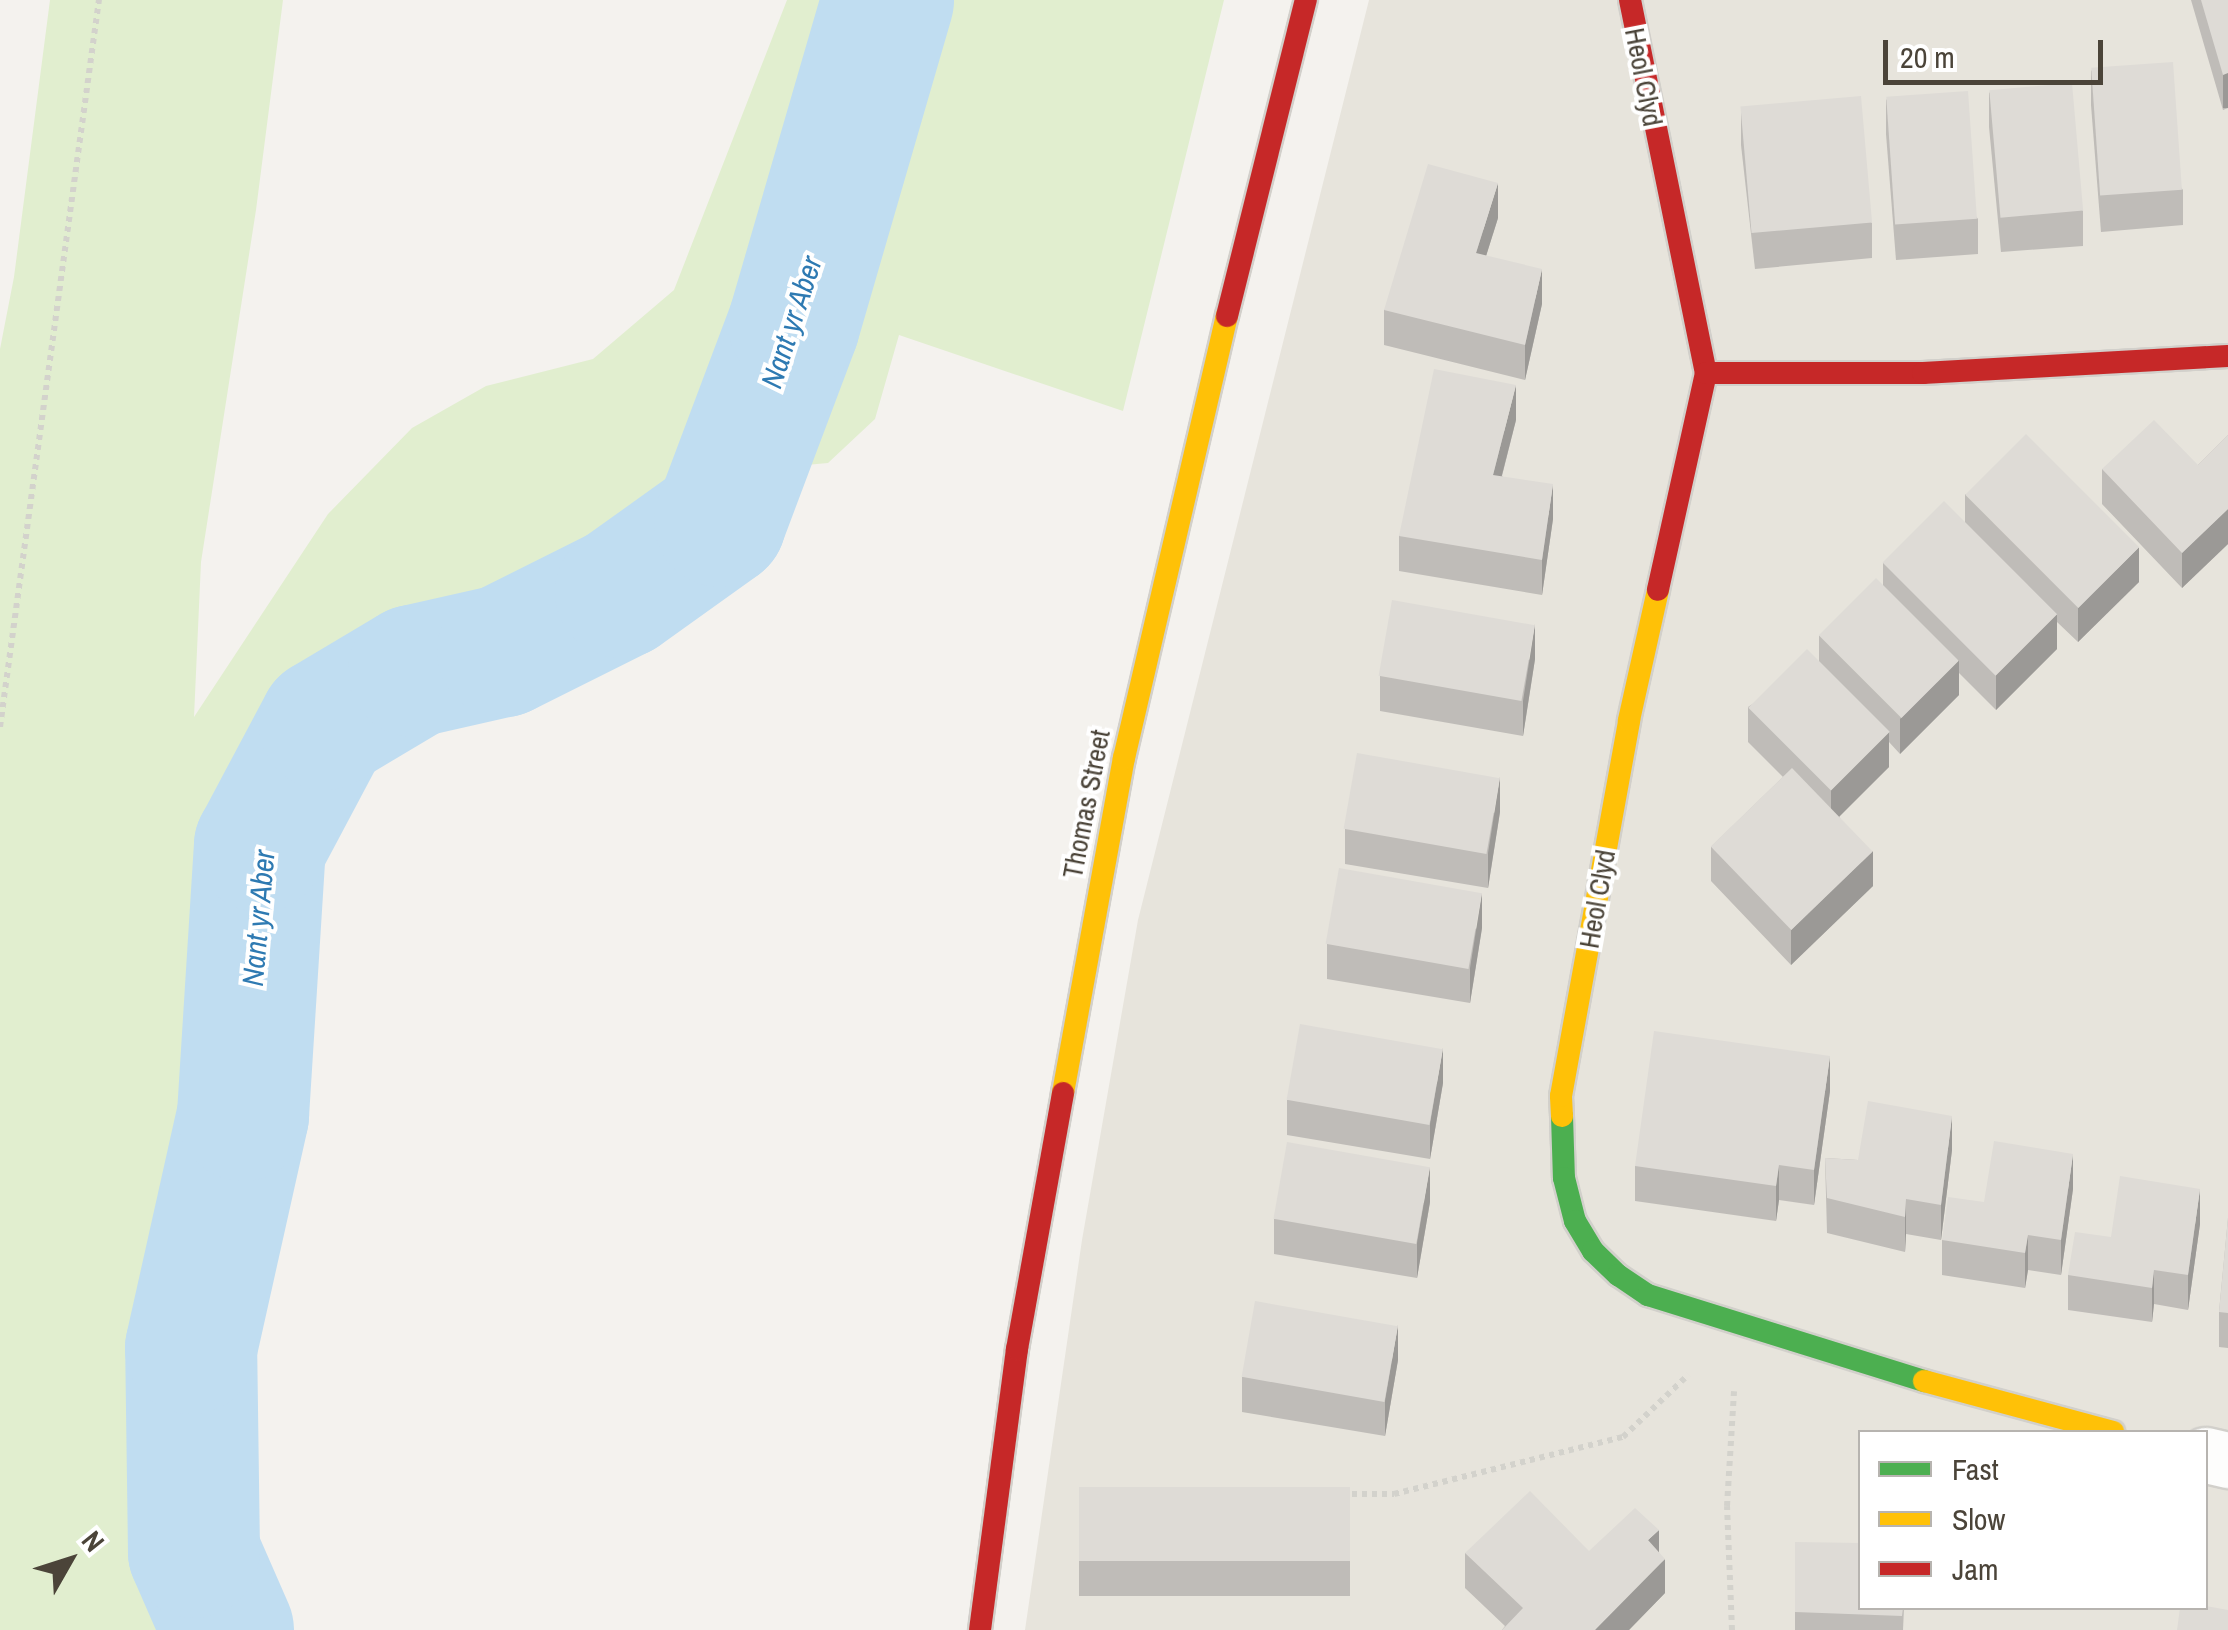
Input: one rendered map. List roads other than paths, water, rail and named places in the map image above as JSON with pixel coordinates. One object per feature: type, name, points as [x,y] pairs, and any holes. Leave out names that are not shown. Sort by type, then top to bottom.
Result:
[{"type":"street","name":"Thomas Street","points":[[980,1630],[1017,1349],[1124,758],[1209,387],[1306,0]]},
{"type":"street","name":"Heol Clyd","points":[[1630,0],[1676,244],[1706,373],[1629,720],[1561,1096],[1559,1132],[1575,1221],[1593,1251],[1618,1275],[1648,1294],[2000,1405],[2105,1430]]},
{"type":"street","points":[[1706,373],[1923,373],[2228,356]]},
{"type":"waterway","name":"Nant yr Aber","points":[[228,1630],[194,1552],[191,1348],[243,1115],[260,846],[325,724],[414,671],[503,651],[621,592],[720,521],[794,324],[888,0]]}]
